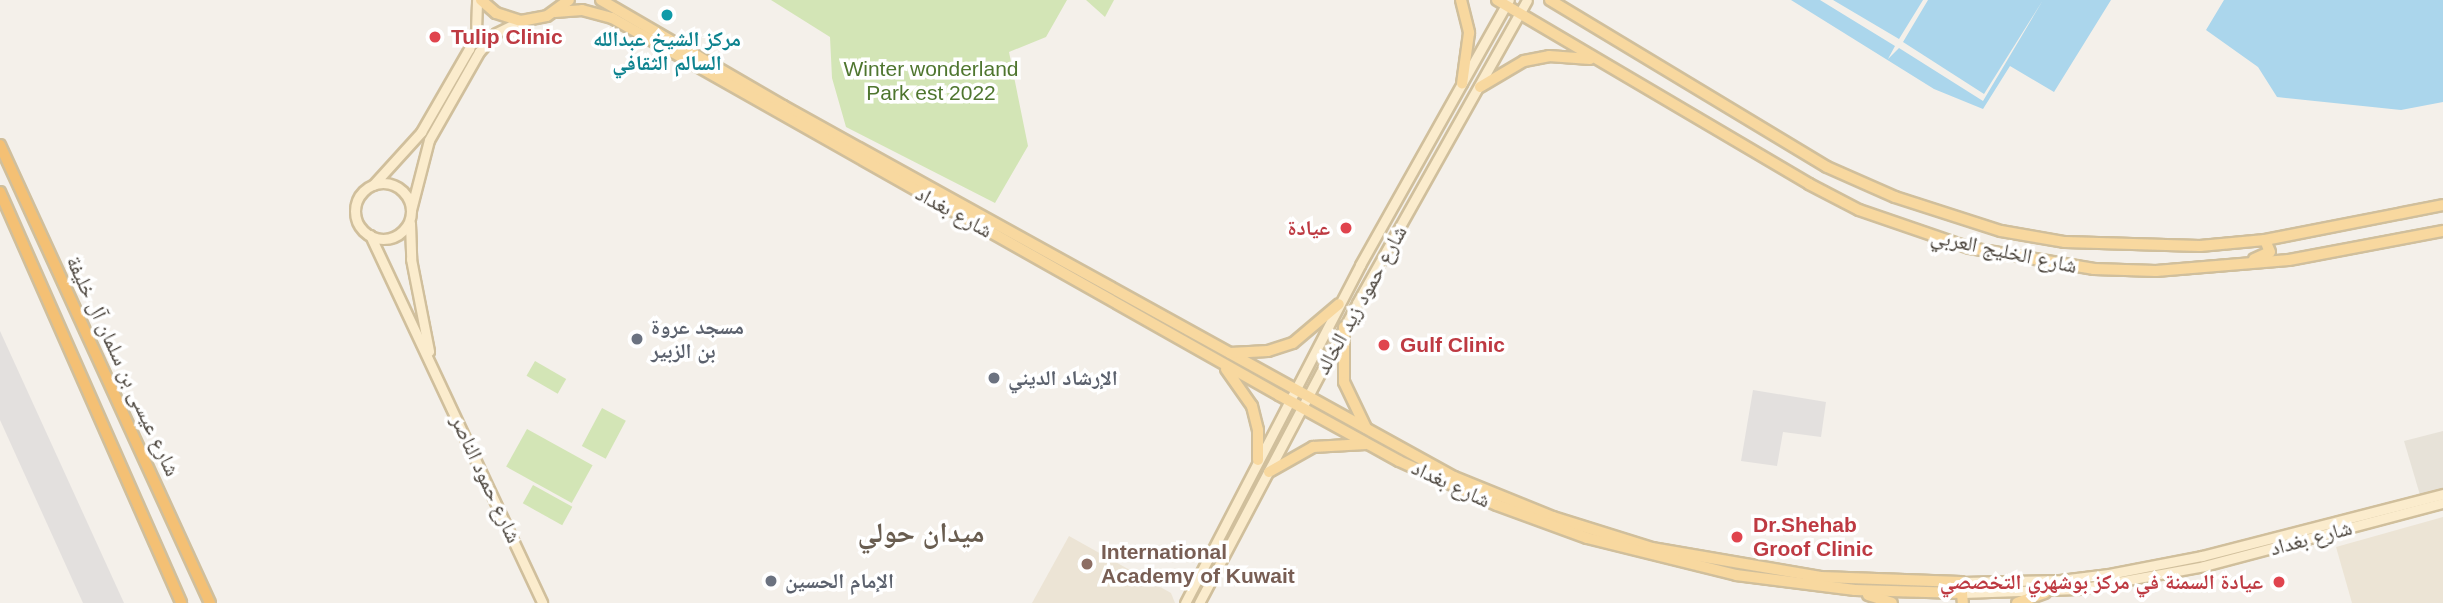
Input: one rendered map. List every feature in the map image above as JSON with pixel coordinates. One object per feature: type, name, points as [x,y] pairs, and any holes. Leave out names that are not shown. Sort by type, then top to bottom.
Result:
[{"type":"highway","name":"شارع عيسى بن سلمان آل خليفة","points":[[0,145],[210,603]]},
{"type":"highway","name":"شارع عيسى بن سلمان آل خليفة","points":[[0,192],[181,603]]},
{"type":"main road","points":[[479,0],[496,13],[521,21]]},
{"type":"main road","points":[[479,0],[476,31],[469,49],[421,131],[359,197],[356,214],[370,235],[389,238],[410,220],[429,140],[479,52],[496,33],[521,21],[555,12],[569,0]]},
{"type":"main road","name":"شارع بغداد","points":[[601,0],[1308,397],[1369,439],[1509,500],[1653,548],[1821,577],[1957,581],[2060,580],[2109,574],[2202,556],[2443,494]]},
{"type":"main road","points":[[1461,0],[1469,33],[1462,84]]},
{"type":"main road","name":"شارع حمود زيد الخالد","points":[[1199,603],[1344,327],[1527,0]]},
{"type":"main road","name":"شارع الخليج العربي","points":[[1550,0],[1828,167],[1920,205],[2001,230],[2065,242],[2200,247],[2265,240],[2443,205]]},
{"type":"main road","name":"شارع حمود زيد الخالد","points":[[1185,603],[1288,400],[1462,84],[1504,2]]},
{"type":"main road","name":"شارع الخليج العربي","points":[[1504,2],[1760,158],[1859,210],[1970,248],[2094,269],[2195,269],[2289,260],[2443,231]]},
{"type":"main road","name":"شارع بغداد","points":[[555,12],[589,11],[612,18],[1288,400],[1497,505],[1587,538],[1737,575],[1855,590],[1958,598],[2045,593],[2204,566],[2443,503]]},
{"type":"main road","points":[[1480,87],[1501,72],[1537,58],[1575,56],[1600,62]]},
{"type":"main road","points":[[373,185],[398,188],[411,209]]},
{"type":"main road","name":"شارع حمود الناصر","points":[[410,220],[419,306],[430,356]]},
{"type":"main road","name":"شارع حمود الناصر","points":[[370,235],[405,311],[430,356],[542,603]]},
{"type":"main road","points":[[2195,269],[2266,257],[2270,248],[2265,240]]},
{"type":"main road","points":[[1228,353],[1268,351],[1293,343],[1339,304]]},
{"type":"main road","points":[[405,311],[419,306]]},
{"type":"main road","points":[[1269,472],[1313,447],[1369,439],[1354,411],[1344,382],[1344,327]]},
{"type":"main road","points":[[1216,359],[1238,382],[1252,406],[1258,430],[1258,460]]},
{"type":"main road","points":[[1957,581],[1958,598]]},
{"type":"main road","points":[[1855,590],[1892,603]]},
{"type":"main road","points":[[2017,603],[2045,593]]},
{"type":"shaded area","points":[[0,331],[124,603],[83,603],[0,420]]},
{"type":"shaded area","points":[[1753,390],[1826,402],[1821,437],[1783,432],[1777,466],[1741,461]]},
{"type":"shaded area","points":[[2443,431],[2443,489],[2420,495],[2404,441]]},
{"type":"shaded area","points":[[2443,517],[2443,603],[2352,603],[2336,547]]},
{"type":"shaded area","name":"International Academy of Kuwait","points":[[1069,536],[1171,593],[1175,603],[1032,603]]},
{"type":"green space","name":"Winter wonderland Park est 2022","points":[[771,0],[1067,0],[1046,37],[1009,52],[1028,146],[995,203],[846,127],[832,78],[830,37]]},
{"type":"green space","points":[[1086,0],[1114,0],[1105,17]]},
{"type":"green space","points":[[535,361],[566,379],[558,394],[526,376]]},
{"type":"green space","points":[[602,408],[626,421],[606,459],[582,446]]},
{"type":"green space","points":[[527,429],[593,465],[572,503],[506,467]]},
{"type":"green space","points":[[533,485],[572,507],[562,525],[523,503]]},
{"type":"water","points":[[1791,0],[2111,0],[2054,92],[2010,66],[1983,109],[1934,89]]},
{"type":"water","points":[[2224,0],[2443,0],[2443,102],[2401,110],[2277,97],[2258,67],[2206,30]]},
{"type":"pier","points":[[1820,0],[1833,0],[1899,39],[1923,0],[1928,0],[1903,42],[1984,94],[2043,0],[1983,101],[1899,48],[1888,59],[1895,46]]},
{"type":"place","name":"مركز الشيخ عبدالله السالم الثقافي","points":[[667,15]]},
{"type":"place","name":"Tulip Clinic","points":[[435,37]]},
{"type":"place","name":"عيادة","points":[[1346,228]]},
{"type":"place","name":"مسجد عروة بن الزبير","points":[[637,339]]},
{"type":"place","name":"Gulf Clinic","points":[[1384,345]]},
{"type":"place","name":"الإرشاد الديني","points":[[994,378]]},
{"type":"place","name":"Dr.Shehab Groof Clinic","points":[[1737,537]]},
{"type":"place","name":"International Academy of Kuwait","points":[[1087,564]]},
{"type":"place","name":"الإمام الحسين","points":[[771,581]]},
{"type":"place","name":"عيادة السمنة في مركز بوشهري التخصصي","points":[[2279,582]]},
{"type":"district","name":"ميدان حولي","points":[[921,533]]}]
